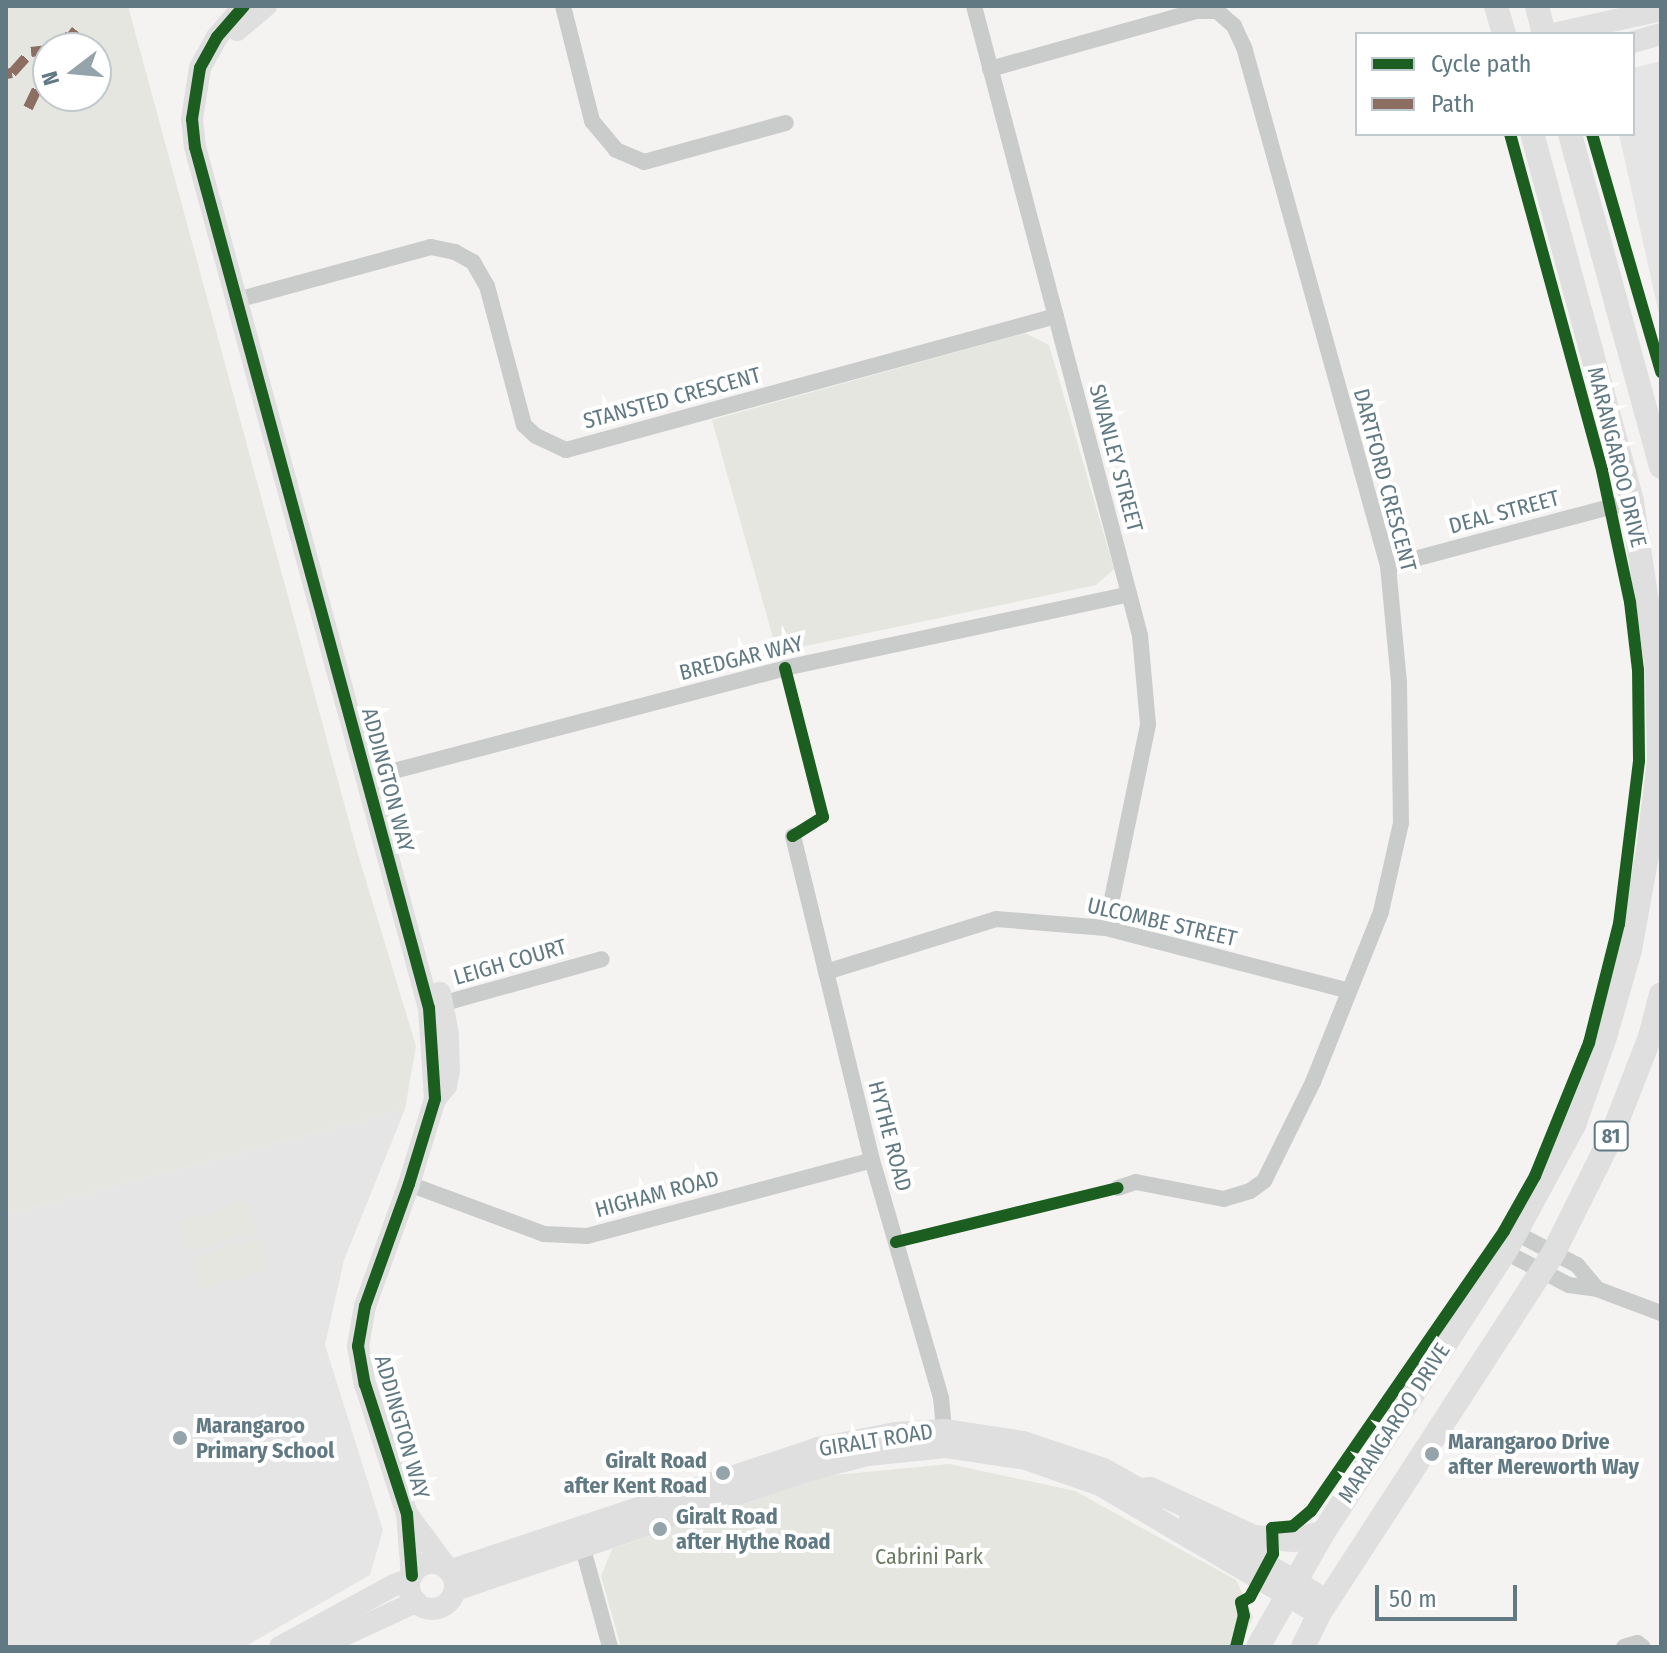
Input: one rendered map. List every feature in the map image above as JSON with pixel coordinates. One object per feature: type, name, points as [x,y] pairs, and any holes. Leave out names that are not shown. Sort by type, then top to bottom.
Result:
[{"type":"main road","points":[[1496,6],[1503,32]]},
{"type":"main road","points":[[1537,6],[1544,32]]},
{"type":"main road","name":"MARANGAROO DRIVE","points":[[1258,1647],[1290,1586],[1323,1533],[1511,1243],[1574,1125],[1605,1037],[1630,950],[1648,850],[1659,759],[1659,668],[1632,501],[1533,136]]},
{"type":"main road","name":"MARANGAROO DRIVE","points":[[1571,136],[1661,467]]},
{"type":"main road","name":"MARANGAROO DRIVE","points":[[1303,1647],[1324,1607],[1548,1262],[1611,1137],[1650,1037],[1661,994]]},
{"type":"main road","points":[[1142,1490],[1150,1489],[1254,1537],[1294,1540],[1323,1533]]},
{"type":"street","name":"ADDINGTON WAY","points":[[243,299],[195,147],[192,119],[200,68],[217,37],[244,6]]},
{"type":"street","name":"ADDINGTON WAY","points":[[266,6],[236,31],[222,50],[208,86],[204,122],[208,150],[243,299],[436,1006],[435,1099],[409,1184],[365,1306],[358,1346],[365,1384],[407,1514],[411,1578]]},
{"type":"street","points":[[563,6],[592,121],[616,150],[644,162],[786,123]]},
{"type":"street","name":"SWANLEY STREET","points":[[974,6],[1140,635],[1148,725],[1106,928]]},
{"type":"street","points":[[1562,32],[1661,10]]},
{"type":"street","name":"DARTFORD CRESCENT","points":[[990,69],[1196,11],[1217,11],[1234,26],[1244,47],[1388,566],[1399,682],[1401,823],[1381,912],[1313,1082],[1264,1181],[1250,1191],[1224,1199],[1136,1182],[1118,1188]]},
{"type":"street","points":[[1635,41],[1661,34]]},
{"type":"street","name":"STANSTED CRESCENT","points":[[243,299],[431,247],[455,252],[473,262],[487,286],[524,425],[536,436],[566,450],[1056,316]]},
{"type":"street","name":"DEAL STREET","points":[[1388,566],[1632,501]]},
{"type":"street","name":"BREDGAR WAY","points":[[374,776],[785,668],[1129,594]]},
{"type":"street","name":"HYTHE ROAD","points":[[793,836],[872,1160],[941,1398],[945,1438]]},
{"type":"street","name":"ULCOMBE STREET","points":[[826,972],[996,919],[1106,928],[1349,991]]},
{"type":"street","name":"LEIGH COURT","points":[[436,1006],[602,959]]},
{"type":"street","name":"HIGHAM ROAD","points":[[409,1184],[544,1234],[587,1236],[872,1160]]},
{"type":"street","points":[[1511,1243],[1548,1262],[1577,1265],[1597,1289],[1661,1313]]},
{"type":"street","name":"GIRALT ROAD","points":[[450,1576],[809,1470],[945,1438],[982,1433],[1070,1455],[1142,1490],[1324,1607]]},
{"type":"street","name":"GIRALT ROAD","points":[[945,1438],[1026,1459],[1100,1485],[1290,1586]]},
{"type":"street","name":"ADDINGTON WAY","points":[[407,1514],[450,1576]]},
{"type":"street","points":[[580,1538],[610,1647]]},
{"type":"street","points":[[280,1647],[411,1578],[427,1563],[450,1576],[448,1602],[439,1608],[425,1608],[416,1602],[410,1591],[411,1578]]},
{"type":"street","points":[[318,1647],[416,1602]]},
{"type":"street","points":[[1624,1647],[1637,1643],[1643,1647]]},
{"type":"shaded area","points":[[1661,61],[1661,323],[1619,136],[1635,136],[1635,68]]},
{"type":"shaded area","name":"Marangaroo Primary School","points":[[405,1109],[344,1260],[325,1345],[383,1530],[370,1575],[244,1647],[6,1647],[6,1215]]},
{"type":"green space","points":[[6,6],[128,6],[357,851],[416,1046],[405,1109],[6,1215]]},
{"type":"green space","points":[[1025,333],[1049,345],[1114,569],[1096,585],[777,652],[712,420]]},
{"type":"green space","points":[[247,1201],[256,1231],[191,1251],[182,1221]]},
{"type":"green space","points":[[257,1239],[266,1269],[201,1289],[192,1259]]},
{"type":"green space","name":"Cabrini Park","points":[[949,1464],[1075,1491],[1236,1580],[1253,1617],[1240,1647],[621,1647],[601,1576],[612,1549],[825,1476]]},
{"type":"marked path","points":[[74,32],[76,30],[74,32]]},
{"type":"marked path","points":[[6,74],[12,73],[32,52]]},
{"type":"marked path","points":[[28,108],[32,100]]},
{"type":"cycle path","points":[[244,6],[217,37],[200,68],[192,119],[195,147],[429,1008],[435,1099],[409,1184],[365,1306],[358,1346],[365,1384],[407,1514],[412,1576]]},
{"type":"cycle path","points":[[1236,1647],[1244,1616],[1241,1602],[1250,1597],[1273,1554],[1272,1528],[1293,1526],[1311,1511],[1504,1231],[1535,1176],[1589,1043],[1619,924],[1639,761],[1638,670],[1630,602],[1602,470],[1511,136]]},
{"type":"cycle path","points":[[1593,136],[1661,372]]},
{"type":"cycle path","points":[[785,668],[823,817],[793,836]]},
{"type":"cycle path","points":[[896,1242],[1118,1188]]},
{"type":"place","name":"Marangaroo Primary School","points":[[180,1438]]},
{"type":"place","name":"Marangaroo Drive after Mereworth Way","points":[[1432,1454]]},
{"type":"place","name":"Giralt Road after Kent Road","points":[[723,1473]]},
{"type":"place","name":"Giralt Road after Hythe Road","points":[[660,1529]]}]
